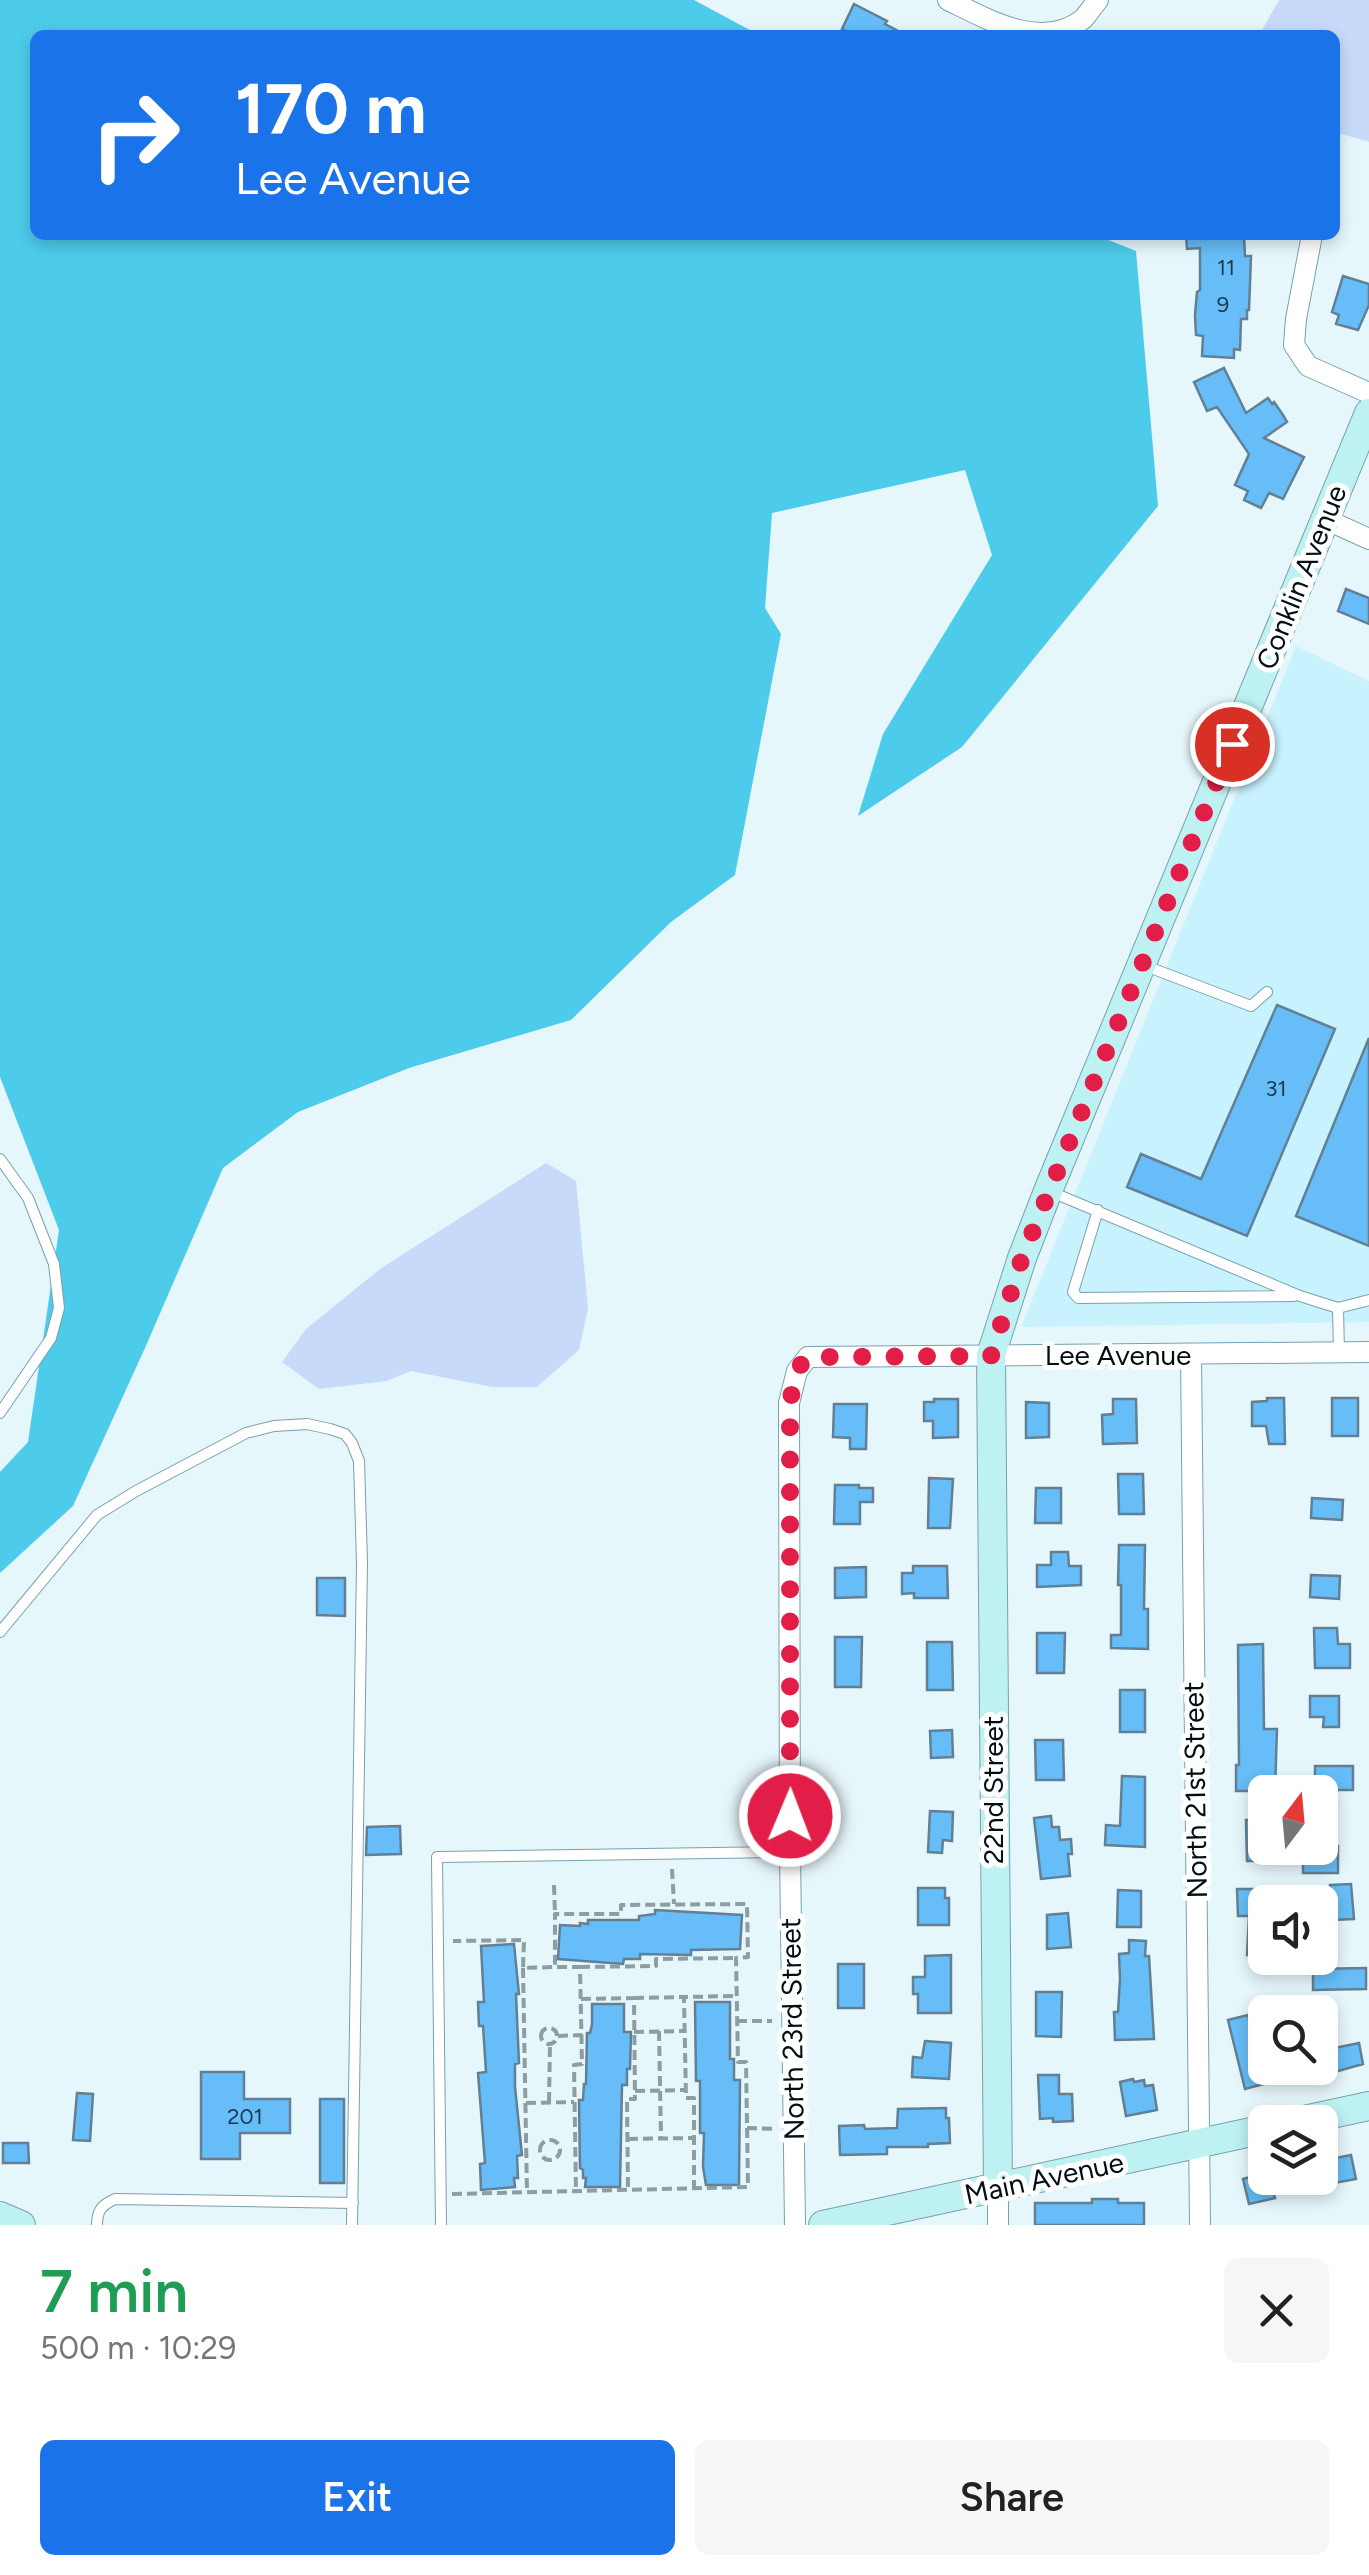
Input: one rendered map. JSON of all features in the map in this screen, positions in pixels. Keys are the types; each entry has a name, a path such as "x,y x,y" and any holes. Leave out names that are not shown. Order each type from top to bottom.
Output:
{"street":[{"path":"948,0 1017,30"},
{"path":"1058,30 1082,20 1098,0"},
{"path":"1311,240 1294,344 1308,366 1369,392"},
{"name":"Conklin Avenue","path":"991,1356 1048,1190 1369,413"},
{"path":"1325,519 1369,539"},
{"name":"Lee Avenue","path":"808,1357 1369,1352"},
{"name":"North 21st Street","path":"1191,1354 1200,2225"},
{"name":"22nd Street","path":"991,1356 998,2225"},
{"name":"North 23rd Street","path":"795,2225 790,1403 796,1370 808,1357"},
{"path":"1338,2113 1369,2106"},
{"name":"Main Avenue","path":"823,2225 1248,2133"},
{"path":"0,2216 21,2225"}],"lane":[{"path":"1142,965 1251,1006 1267,992"},
{"path":"0,1159 28,1198 54,1264 60,1308 51,1338 0,1413"},
{"path":"1048,1190 1300,1296 1338,1308 1369,1300"},
{"path":"1098,1210 1073,1292 1078,1298 1300,1296"},
{"path":"1338,1308 1339,1353"},
{"path":"0,1632 97,1515 136,1491 246,1434 274,1426 307,1424 330,1428 345,1434 352,1443 359,1461 362,1564 352,2225"},
{"path":"441,2225 437,1858 790,1852"},
{"path":"96,2225 103,2204 115,2198 353,2203"}],"path":[{"path":"671,1854 674,1905"},
{"path":"554,1885 556,1967"},
{"path":"524,1968 656,1966 656,1958 748,1957 747,1904 621,1905 621,1914 555,1914"},
{"path":"438,1942 524,1940 527,2192"},
{"path":"441,2194 748,2188 746,2062 738,2062 736,1958"},
{"path":"576,2192 574,2064 582,2064 580,1967"},
{"path":"581,1998 737,1996"},
{"path":"684,1997 686,2098 694,2098 694,2190"},
{"path":"628,2191 627,2099 635,2099 634,1998"},
{"path":"737,2021 779,2020"},
{"path":"550,2044 541,2038 543,2030 554,2028 558,2036"},
{"path":"634,2032 684,2031"},
{"path":"659,2032 660,2138"},
{"path":"558,2036 582,2036"},
{"path":"550,2044 558,2036"},
{"path":"550,2044 550,2102"},
{"path":"635,2091 686,2090"},
{"path":"526,2102 574,2102"},
{"path":"747,2128 778,2129"},
{"path":"628,2139 694,2138"},
{"path":"526,2150 540,2150"}],"shaded area":[{"path":"0,0 694,0 750,30 30,30 30,240 1108,240 1136,251 1158,506 962,747 858,816 883,734 992,555 965,470 772,513 765,608 781,634 735,875 671,922 571,1020 409,1068 298,1112 223,1168 73,1506 0,1573 0,1472 28,1442 59,1230 0,1077"},
{"path":"1279,0 1369,0 1369,142 1340,133 1340,30 1262,30"},
{"path":"1296,646 1369,681 1369,1322 1021,1327"},
{"path":"546,1163 576,1181 588,1309 579,1350 537,1387 492,1387 411,1371 387,1381 319,1389 282,1362 306,1329 380,1269"}],"building":[{"path":"854,4 896,30 844,30"},
{"path":"1186,240 1244,240 1245,256 1251,256 1249,310 1247,319 1241,319 1240,350 1234,349 1234,358 1202,356 1203,336 1196,335 1195,315 1200,290 1200,248 1187,249"},
{"path":"1343,276 1369,284 1369,305 1358,330 1336,324 1339,315 1332,312"},
{"path":"1224,368 1246,413 1268,398 1287,422 1264,438 1304,457 1283,499 1269,493 1261,508 1244,500 1248,491 1235,485 1249,454 1217,407 1207,411 1194,382"},
{"path":"1346,589 1369,598 1369,624 1338,611"},
{"path":"1277,1005 1335,1029 1247,1236 1127,1187 1141,1154 1201,1179"},
{"path":"1369,1038 1369,1246 1296,1216"},
{"path":"1284,1398 1285,1444 1269,1444 1266,1426 1252,1426 1252,1402"},
{"path":"1332,1398 1358,1398 1358,1436 1332,1436"},
{"path":"958,1399 958,1437 933,1438 933,1421 924,1421 924,1402"},
{"path":"1113,1399 1136,1399 1137,1443 1103,1444 1102,1415 1113,1414"},
{"path":"1026,1402 1049,1403 1049,1437 1026,1438"},
{"path":"834,1404 867,1404 866,1449 850,1449 850,1438 833,1437"},
{"path":"1118,1474 1143,1474 1144,1514 1119,1514"},
{"path":"929,1478 953,1479 950,1528 928,1528"},
{"path":"835,1485 873,1488 873,1502 860,1502 860,1524 834,1524"},
{"path":"1036,1488 1061,1488 1061,1523 1035,1523"},
{"path":"1312,1498 1343,1500 1342,1520 1311,1518"},
{"path":"1119,1545 1145,1545 1148,1649 1111,1648 1111,1635 1121,1635"},
{"path":"1051,1552 1068,1552 1069,1566 1081,1566 1081,1585 1037,1587 1037,1565 1051,1565"},
{"path":"913,1566 947,1566 948,1598 902,1594 902,1573 913,1573"},
{"path":"866,1567 866,1597 835,1598 835,1568"},
{"path":"1311,1575 1340,1576 1339,1599 1310,1597"},
{"path":"317,1578 345,1578 345,1616 317,1615"},
{"path":"1314,1628 1337,1628 1338,1644 1350,1644 1350,1668 1315,1668"},
{"path":"1037,1633 1065,1633 1064,1673 1037,1673"},
{"path":"835,1637 862,1637 861,1687 835,1687"},
{"path":"927,1642 952,1642 953,1690 927,1690"},
{"path":"1263,1644 1264,1729 1277,1729 1276,1775 1248,1775 1248,1791 1236,1791 1238,1645"},
{"path":"1120,1690 1145,1690 1145,1732 1120,1732"},
{"path":"1310,1696 1339,1696 1339,1727 1323,1727 1324,1717 1310,1717"},
{"path":"952,1730 953,1757 931,1758 930,1731"},
{"path":"1035,1740 1063,1740 1064,1780 1036,1780"},
{"path":"1315,1766 1353,1766 1353,1790 1338,1790 1338,1775 1315,1775"},
{"path":"1122,1776 1145,1777 1145,1847 1105,1845 1106,1825 1120,1826"},
{"path":"930,1811 953,1812 952,1841 943,1840 942,1853 928,1852"},
{"path":"1051,1816 1052,1827 1059,1827 1060,1840 1071,1839 1070,1876 1041,1879 1034,1818"},
{"path":"400,1826 401,1854 366,1855 367,1827"},
{"path":"1303,1865 1338,1865 1338,1873 1303,1873"},
{"path":"1351,1884 1354,1919 1338,1920 1338,1885 1330,1885"},
{"path":"918,1888 945,1888 949,1925 918,1925"},
{"path":"1237,1889 1248,1889 1248,1916 1238,1916"},
{"path":"1118,1890 1141,1891 1141,1927 1117,1927"},
{"path":"655,1910 742,1915 740,1949 691,1950 691,1955 640,1954 640,1959 624,1959 623,1964 558,1959 560,1925 580,1926 588,1924 588,1920 639,1920 639,1916 655,1914"},
{"path":"1068,1913 1071,1947 1047,1949 1047,1915"},
{"path":"1129,1940 1146,1941 1154,2039 1115,2040 1119,1954 1129,1953"},
{"path":"514,1944 519,1994 515,2087 522,2155 517,2156 515,2187 481,2190 480,2164 485,2163 478,2073 486,2072 478,2002 484,2002 481,1946"},
{"path":"951,1955 951,2013 918,2013 913,1977 925,1977 925,1956"},
{"path":"838,1964 864,1964 864,2008 838,2008"},
{"path":"1366,1968 1366,1989 1313,1990 1313,1975 1338,1975 1338,1969"},
{"path":"1036,1992 1062,1992 1061,2037 1036,2036"},
{"path":"695,2002 730,2002 730,2059 734,2059 734,2080 740,2080 739,2185 706,2185 700,2081 696,2081"},
{"path":"592,2004 624,2004 624,2032 631,2032 630,2069 627,2085 622,2085 620,2187 585,2187 586,2178 580,2168 579,2100 583,2100 586,2084"},
{"path":"1248,2015 1248,2085 1260,2085 1245,2089 1228,2020"},
{"path":"925,2041 951,2043 949,2079 912,2077 913,2057 922,2058"},
{"path":"1359,2043 1363,2064 1338,2071 1338,2047"},
{"path":"201,2072 244,2072 244,2099 290,2099 290,2133 240,2133 240,2159 201,2159"},
{"path":"1038,2075 1059,2075 1059,2094 1072,2094 1073,2121 1040,2119"},
{"path":"1144,2080 1145,2086 1153,2085 1157,2110 1126,2116 1120,2082"},
{"path":"77,2093 93,2094 90,2141 73,2140"},
{"path":"320,2099 344,2099 344,2183 320,2183"},
{"path":"946,2108 950,2143 887,2147 887,2154 840,2155 839,2126 897,2128 898,2109"},
{"path":"3,2143 28,2143 29,2163 3,2163"},
{"path":"1351,2155 1356,2179 1338,2182 1338,2158"},
{"path":"1248,2178 1248,2195 1275,2198 1249,2204 1243,2179"},
{"path":"1092,2199 1144,2203 1144,2225 1035,2225 1035,2203 1092,2203"}],"route":[{"path":"790,1816 790,1403 796,1370 808,1357 991,1356 1048,1190 1232,744"}]}
